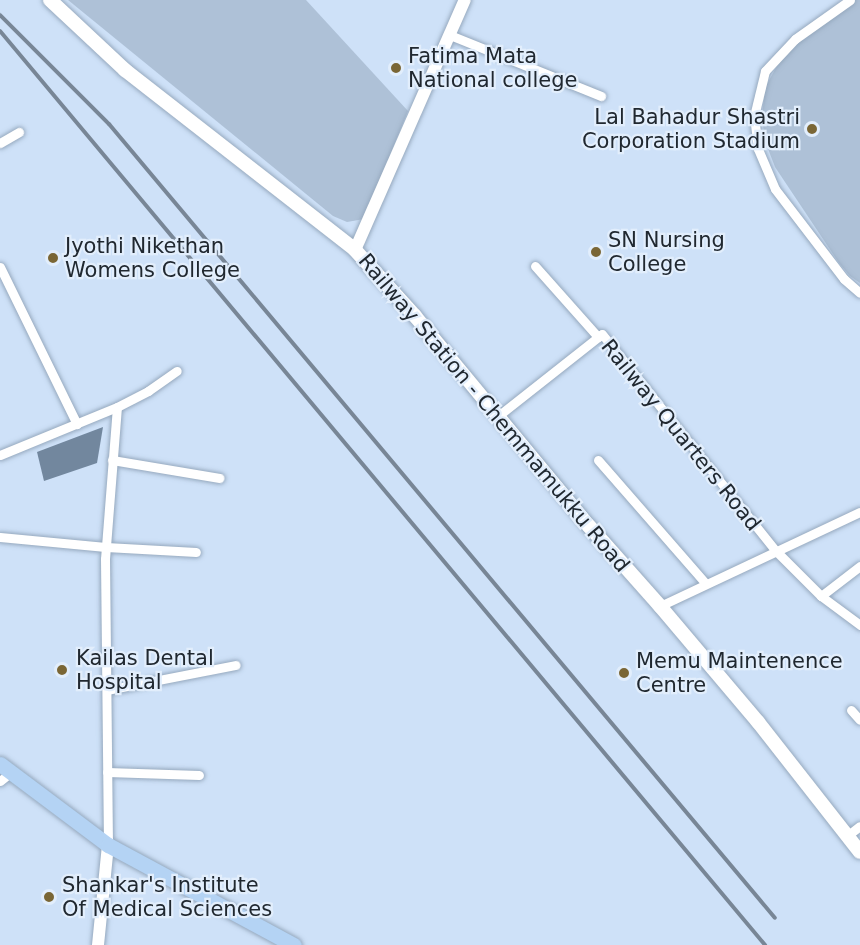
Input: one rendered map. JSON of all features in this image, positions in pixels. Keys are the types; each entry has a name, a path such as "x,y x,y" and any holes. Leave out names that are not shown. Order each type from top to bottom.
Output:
{"main road":[{"name":"Railway Station - Chemmamukku Road","path":"50,0 126,70 355,250 400,299 589,526 660,606 764,730 860,852"},
{"path":"3,773 108,845 294,945"}],"street":[{"path":"355,250 465,0"},
{"path":"850,0 795,39 765,71 754,116 758,149 775,189 843,279 860,293"},
{"path":"450,35 601,96"},
{"path":"0,144 19,132"},
{"path":"535,266 598,337"},
{"path":"0,267 77,424"},
{"name":"Railway Quarters Road","path":"498,416 602,334 776,551"},
{"path":"0,455 117,407 148,391 177,371"},
{"path":"98,945 108,845 106,548 117,407"},
{"path":"112,460 219,478"},
{"path":"598,460 706,584"},
{"path":"660,606 860,512"},
{"path":"0,537 106,548 196,552"},
{"path":"776,551 821,596 860,625"},
{"path":"821,596 860,566"},
{"path":"107,690 236,665"},
{"path":"851,710 860,720"},
{"path":"107,772 199,775"},
{"path":"847,836 860,826"}],"shaded area":[{"path":"68,0 306,0 408,111 364,219 347,222 333,216"},
{"name":"Lal Bahadur Shastri Corporation Stadium","path":"855,0 860,0 860,283 850,276 839,263 775,167 765,141 762,117 765,88 795,39"},
{"path":"103,427 97,463 44,481 37,452"}],"railway":[{"path":"0,15 109,124 775,918"},
{"path":"0,31 765,945"}],"place":[{"name":"Fatima Mata National college","path":"396,68"},
{"name":"Lal Bahadur Shastri Corporation Stadium","path":"812,129"},
{"name":"SN Nursing College","path":"596,252"},
{"name":"Jyothi Nikethan Womens College","path":"53,258"},
{"name":"Kailas Dental Hospital","path":"62,670"},
{"name":"Memu Maintenence Centre","path":"624,673"},
{"name":"Shankar's Institute Of Medical Sciences","path":"49,897"}]}
